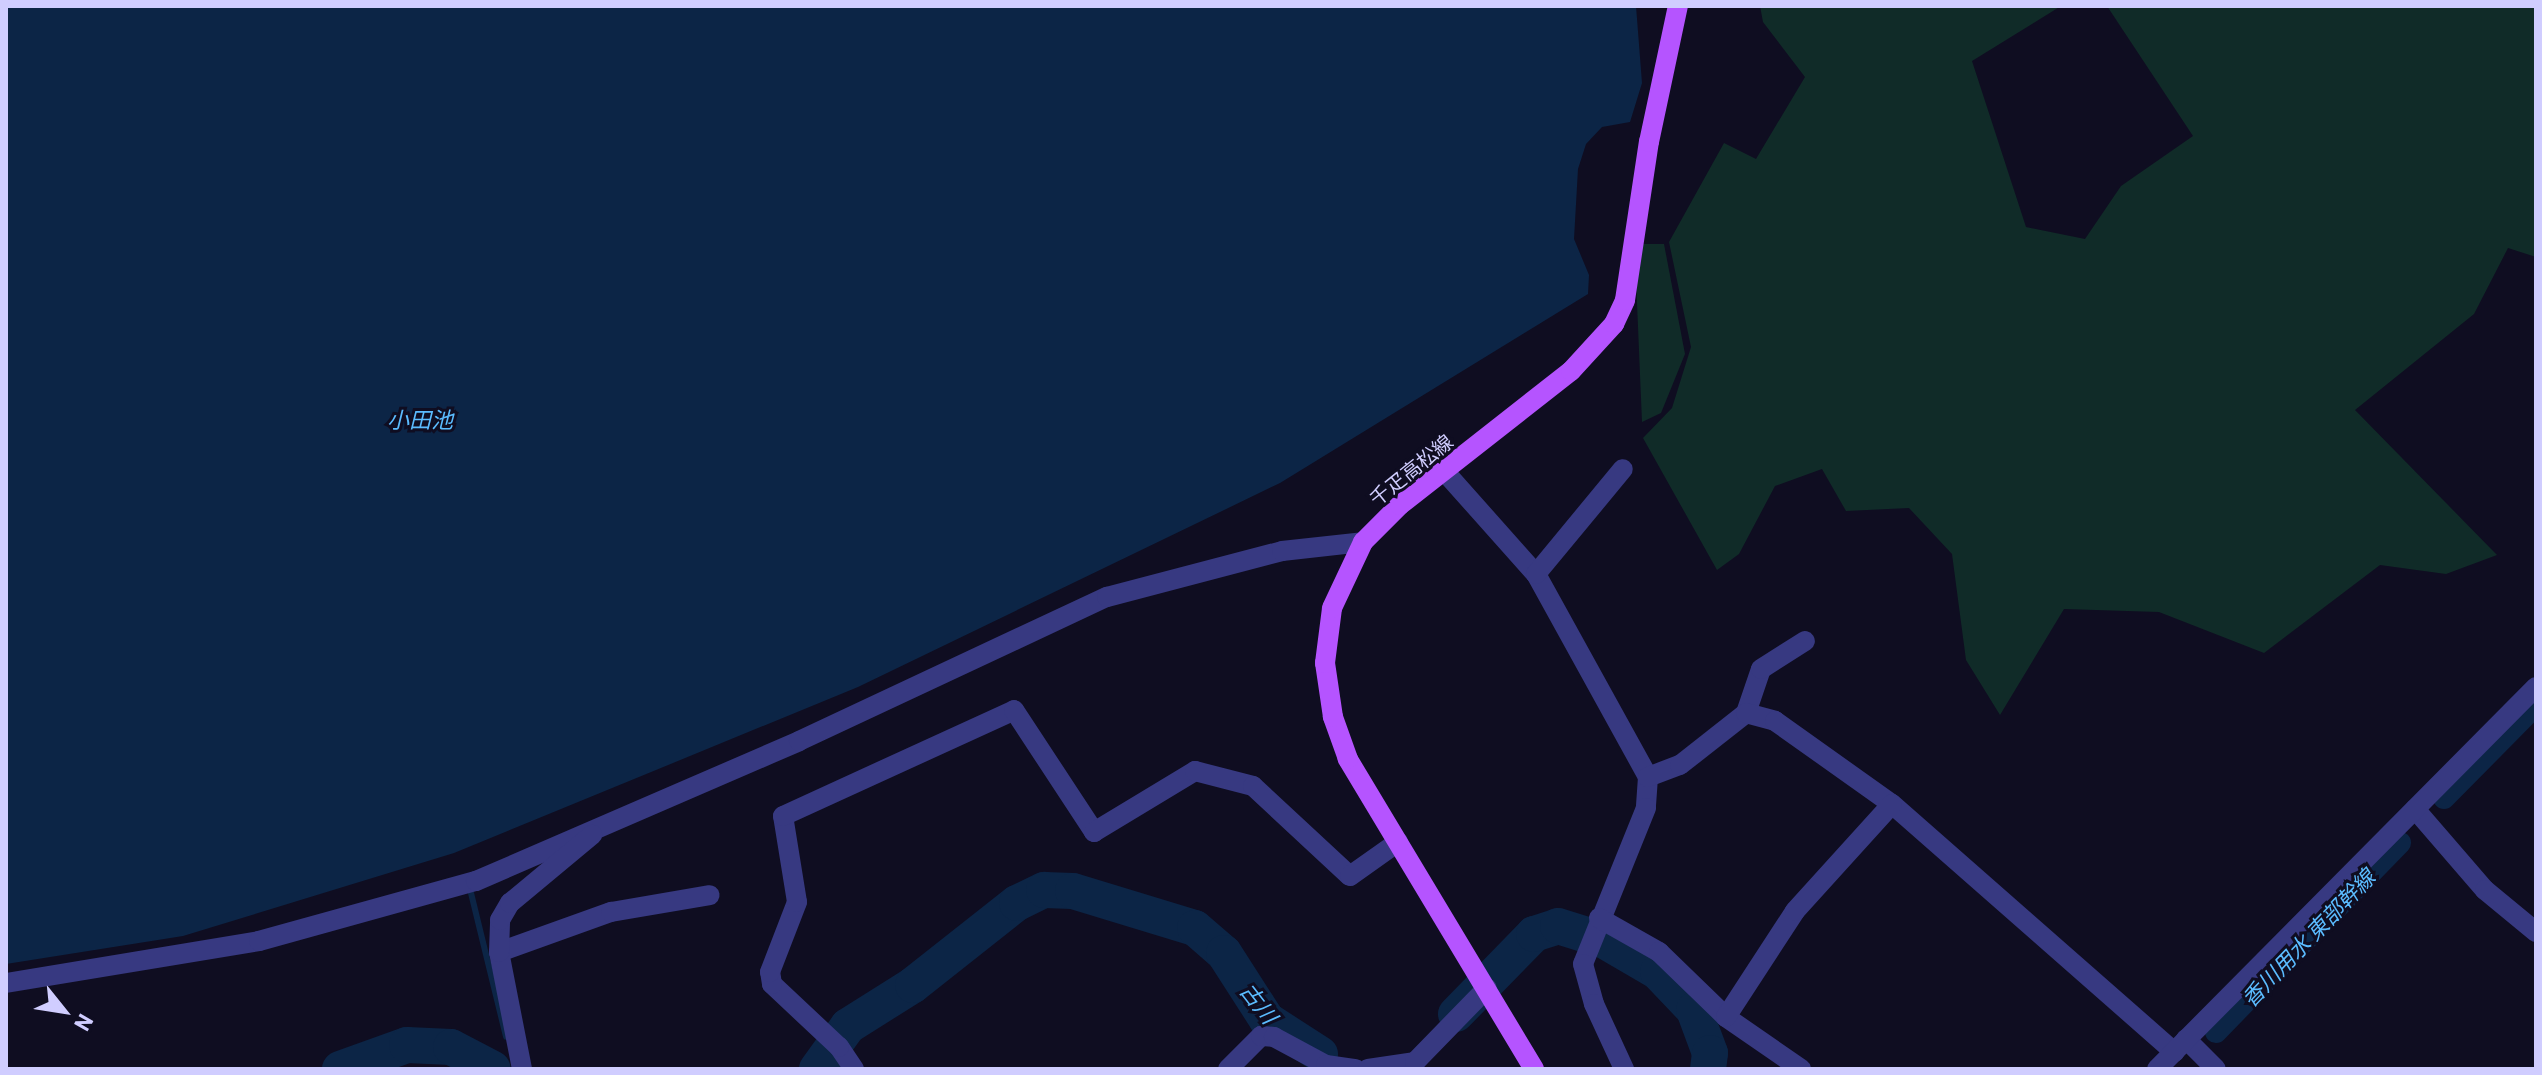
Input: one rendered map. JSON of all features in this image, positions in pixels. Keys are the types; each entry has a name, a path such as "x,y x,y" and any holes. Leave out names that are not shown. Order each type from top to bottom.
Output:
{"main road":[{"name":"千疋高松線","path":"1534,1069 1348,759 1333,717 1325,663 1332,608 1363,542 1400,505 1571,371 1614,324 1625,300 1649,142 1678,6"}],"street":[{"path":"1536,574 1623,469"},
{"path":"1445,472 1536,574 1648,777 1646,808 1587,947 1583,964 1594,1004 1624,1069"},
{"path":"6,983 259,941 360,916 476,881 606,821 799,741 1107,597 1282,551 1363,542"},
{"path":"1648,777 1680,765 1746,713 1761,669 1805,641"},
{"path":"2157,1069 2536,687"},
{"path":"854,1069 839,1047 772,984 770,972 797,902 783,816 1014,710 1094,832 1195,771 1253,786 1350,876 1398,842"},
{"path":"1746,713 1804,737 1892,804 2180,1046 2216,1069"},
{"path":"1726,1017 1795,911 1892,804"},
{"path":"2415,809 2485,890 2536,932"},
{"path":"522,1069 499,952 500,920 510,903 606,821"},
{"path":"499,952 611,912 710,895"},
{"path":"1597,923 1659,952 1726,1017 1801,1069"},
{"path":"1368,1069 1415,1062 1482,980"},
{"path":"1228,1069 1261,1036 1274,1037 1326,1065 1356,1069"}],"green space":[{"path":"1760,6 2061,6 1972,61 2026,227 2085,239 2121,186 2193,136 2107,6 2536,6 2536,257 2508,248 2474,314 2355,410 2497,555 2446,574 2380,565 2264,653 2159,612 2064,609 2000,715 1966,660 1952,554 1909,508 1846,511 1822,469 1775,486 1739,554 1717,570 1643,438 1672,408 1691,347 1669,242 1724,143 1756,159 1805,77 1763,22"},
{"path":"1641,244 1664,244 1685,354 1661,413 1642,422 1636,279"}],"water":[{"name":"小田池","path":"6,6 1636,6 1642,83 1630,122 1602,127 1586,144 1578,169 1574,239 1589,275 1588,294 1280,483 858,687 454,853 183,936 6,964"}],"waterway":[{"name":"香川用水 東部幹線","path":"2444,798 2536,705"},
{"name":"香川用水 東部幹線","path":"2216,1032 2400,843"},
{"name":"古川","path":"817,1069 848,1026 913,985 1017,903 1044,890 1073,891 1195,928 1224,953 1267,1020 1320,1054"},
{"path":"471,893 506,1037"},
{"name":"古川","path":"1456,1014 1534,934 1558,926 1603,940 1658,972 1694,1010 1710,1053 1708,1069"},
{"name":"古川","path":"340,1069 407,1045 451,1047 493,1069"}]}
